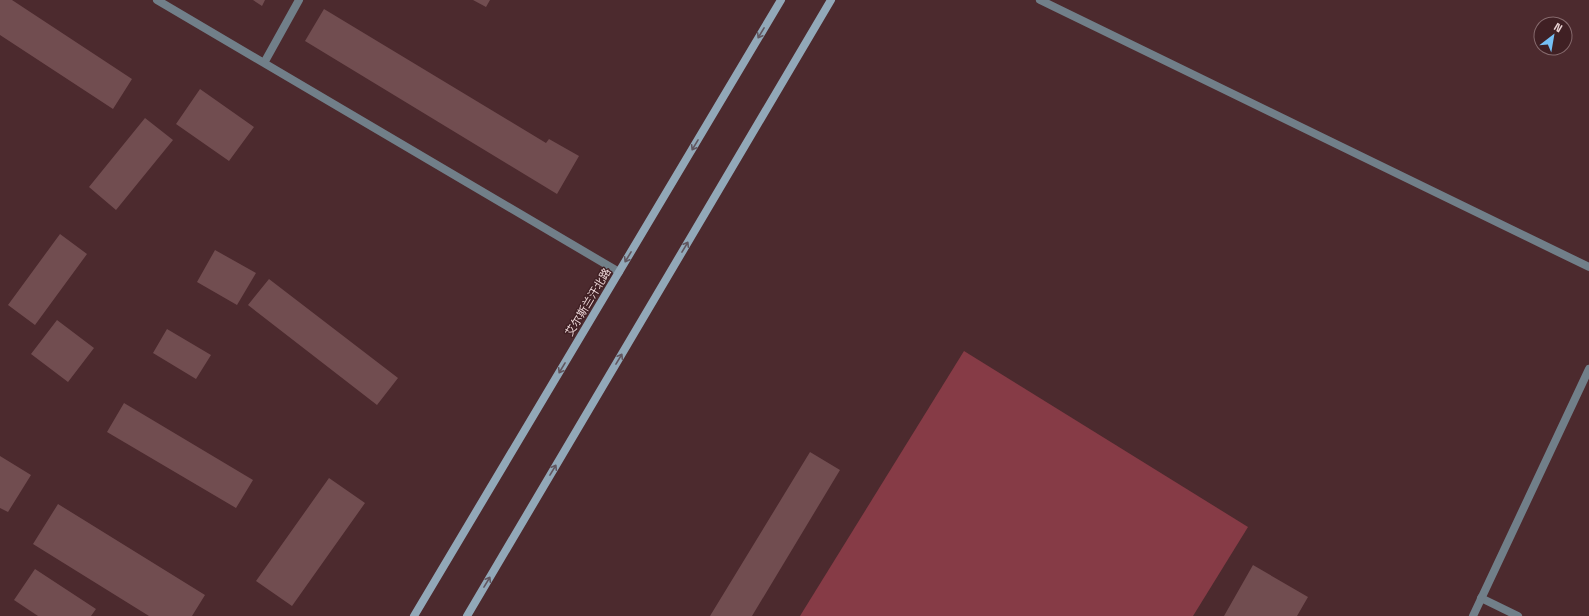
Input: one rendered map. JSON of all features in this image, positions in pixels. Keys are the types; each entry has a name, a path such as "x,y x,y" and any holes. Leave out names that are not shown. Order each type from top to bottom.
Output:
{"main road":[{"name":"艾尔斯兰汗北路","path":"414,616 781,0"},
{"path":"467,616 831,0"}],"street":[{"path":"157,0 619,272"},
{"path":"264,63 299,0"},
{"path":"1040,0 1589,267"},
{"path":"1473,616 1589,369"},
{"path":"1481,598 1518,616"}],"shaded area":[{"path":"964,351 1248,527 1193,616 800,616"}],"building":[{"path":"0,0 12,0 132,79 113,109 0,35"},
{"path":"253,0 265,0 262,6"},
{"path":"473,0 490,0 486,7"},
{"path":"324,9 546,143 549,139 579,156 557,194 305,41"},
{"path":"200,89 254,127 229,161 176,124"},
{"path":"145,118 173,140 116,210 89,187"},
{"path":"60,234 87,254 35,325 8,305"},
{"path":"215,250 256,273 237,305 197,282"},
{"path":"269,279 398,378 377,405 248,305"},
{"path":"57,320 94,348 68,382 31,354"},
{"path":"167,329 211,355 196,379 153,353"},
{"path":"124,403 253,480 236,508 107,432"},
{"path":"810,452 840,470 752,616 710,616"},
{"path":"0,456 31,475 8,512 0,508"},
{"path":"329,478 365,503 292,606 256,581"},
{"path":"58,504 205,595 192,616 149,616 33,544"},
{"path":"1253,565 1308,597 1297,616 1224,616"},
{"path":"35,569 96,609 91,616 38,616 14,600"}]}
